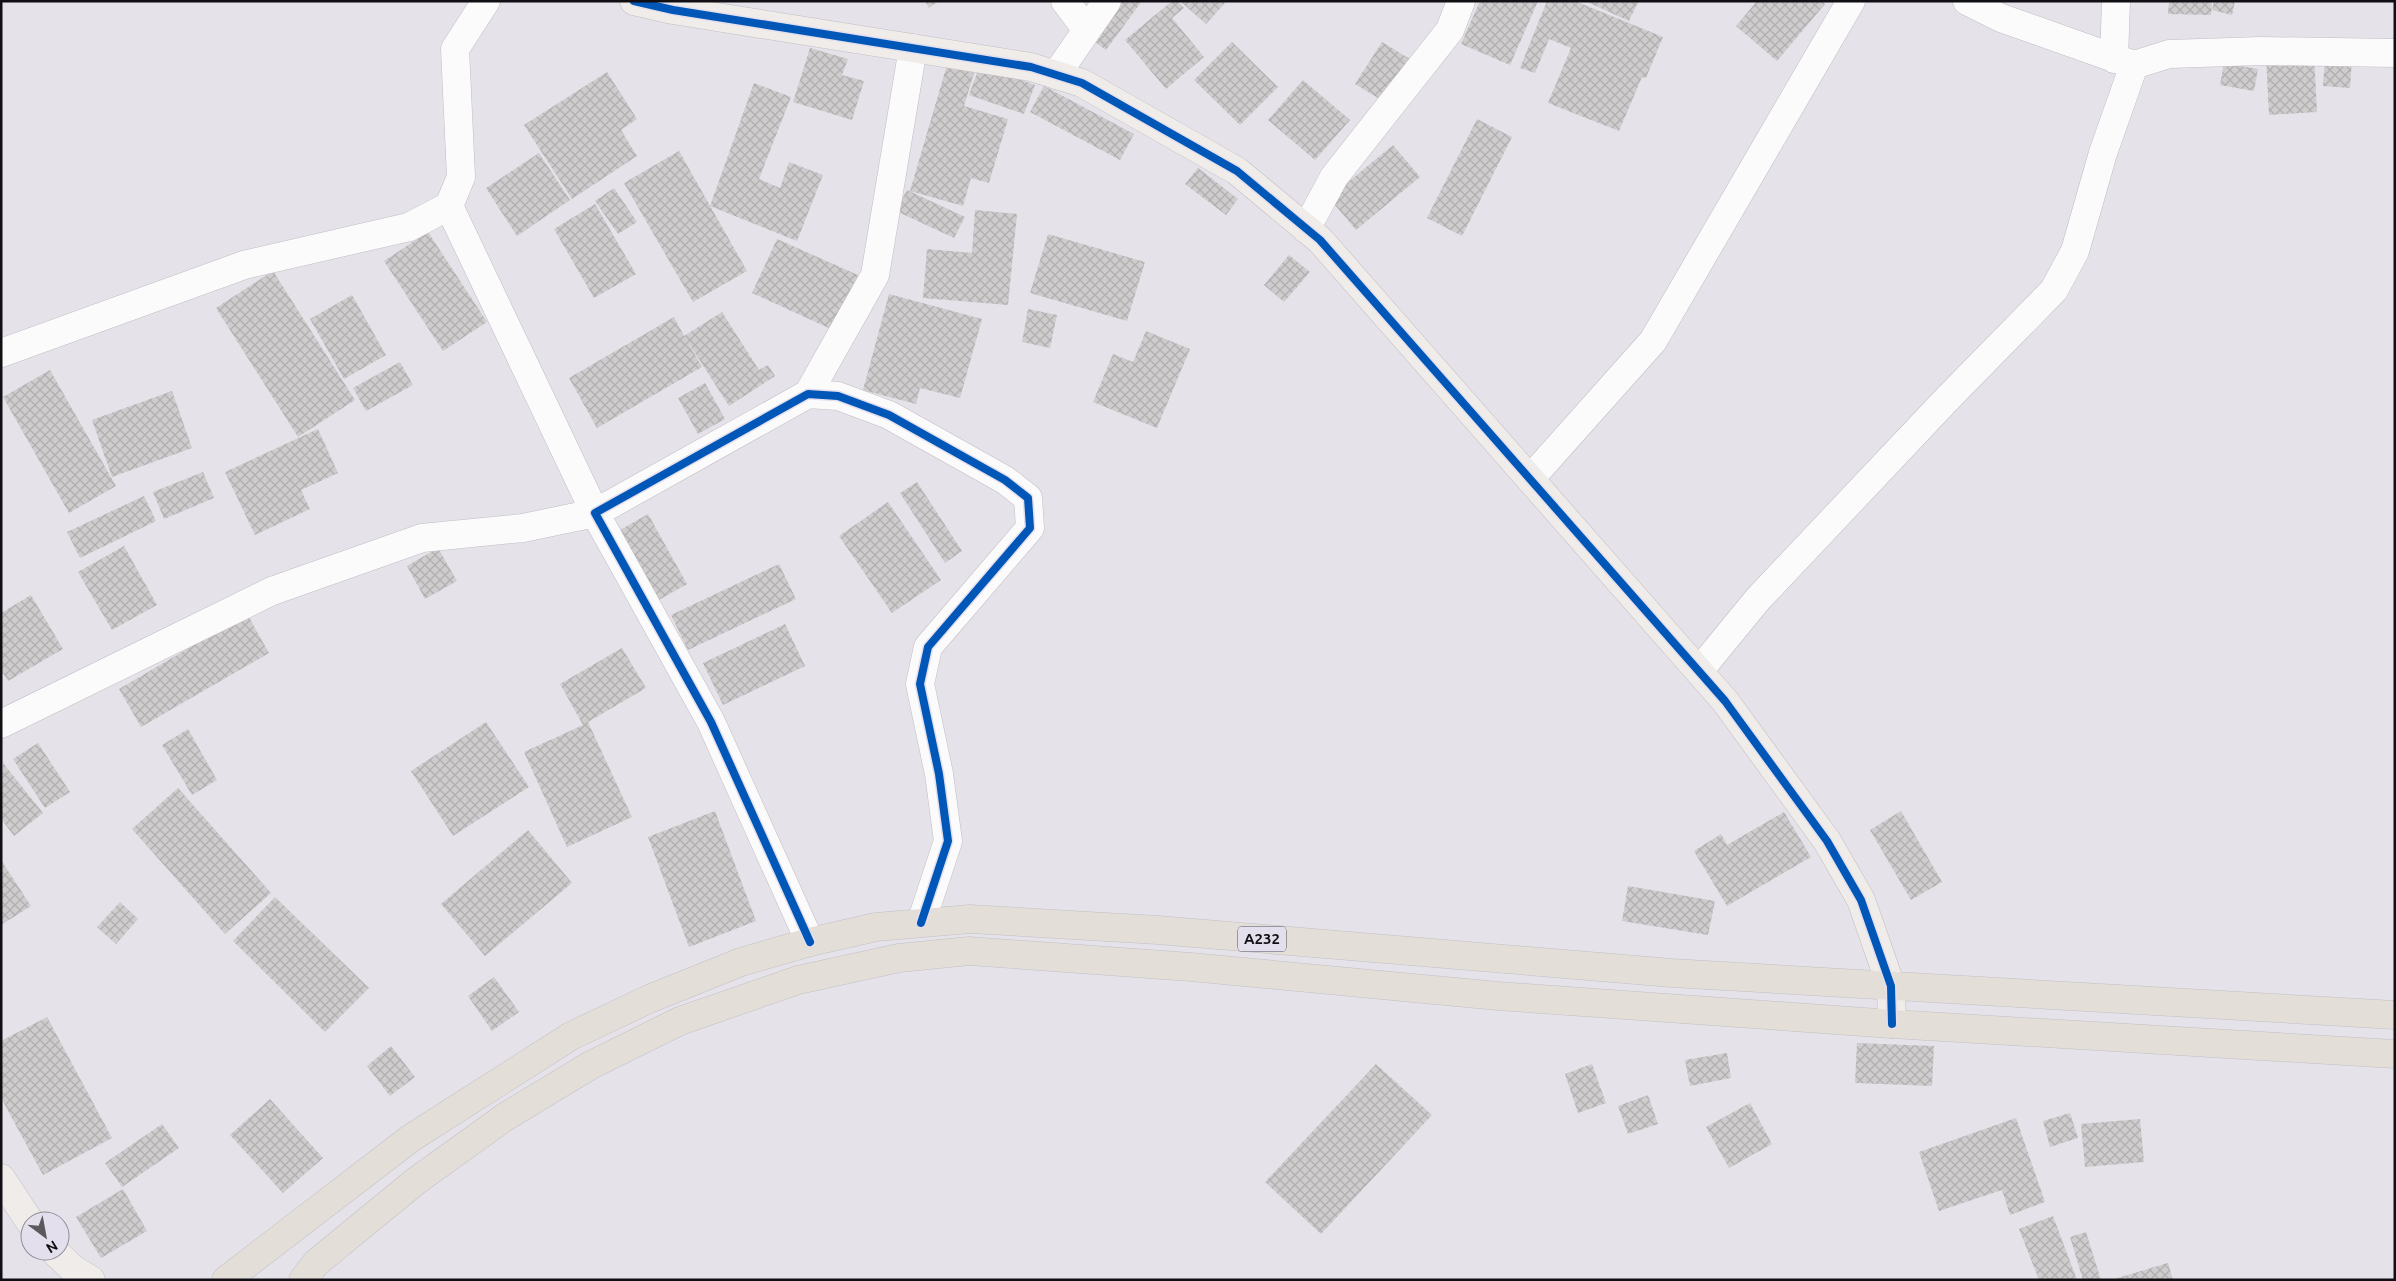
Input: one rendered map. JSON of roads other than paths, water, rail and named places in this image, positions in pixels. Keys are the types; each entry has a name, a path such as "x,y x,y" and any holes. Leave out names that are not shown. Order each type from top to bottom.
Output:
{"main road":[{"name":"A232","path":"226,1280 410,1138 571,1036 649,999 732,966 810,942 876,927 970,919 1158,930 1672,973 2395,1015"},
{"name":"A232","path":"303,1280 316,1263 416,1181 505,1117 591,1065 689,1018 798,980 899,958 969,951 1191,967 1498,996 1892,1024 2395,1054"}],"street":[{"path":"1,353 244,265 409,227 448,206 461,177 455,49 486,1"},
{"path":"634,1 673,10 1031,67 1082,83 1236,171 1320,240 1725,702 1827,841 1861,900 1891,986 1892,1024"},
{"path":"1065,1 1087,30"},
{"path":"1056,76 1107,1"},
{"path":"1306,229 1334,177 1450,30 1461,1"},
{"path":"1530,479 1653,341 1851,1"},
{"path":"1967,1 2001,18 2124,62 2170,54 2261,51 2395,53"},
{"path":"1699,671 1758,599 1948,398 2054,290 2075,251 2103,154 2124,62 2116,1"},
{"path":"1,724 272,590 422,538 523,528 595,514 808,394 875,275 913,48"},
{"path":"448,206 595,514 711,722 810,942"},
{"path":"808,394 838,396 889,415 1005,480 1028,498 1030,528 928,647 920,684 939,774 948,841 921,923"},
{"path":"1,1178 23,1211"},
{"path":"51,1261 60,1280"},
{"path":"65,1261 73,1269 92,1280"}]}
